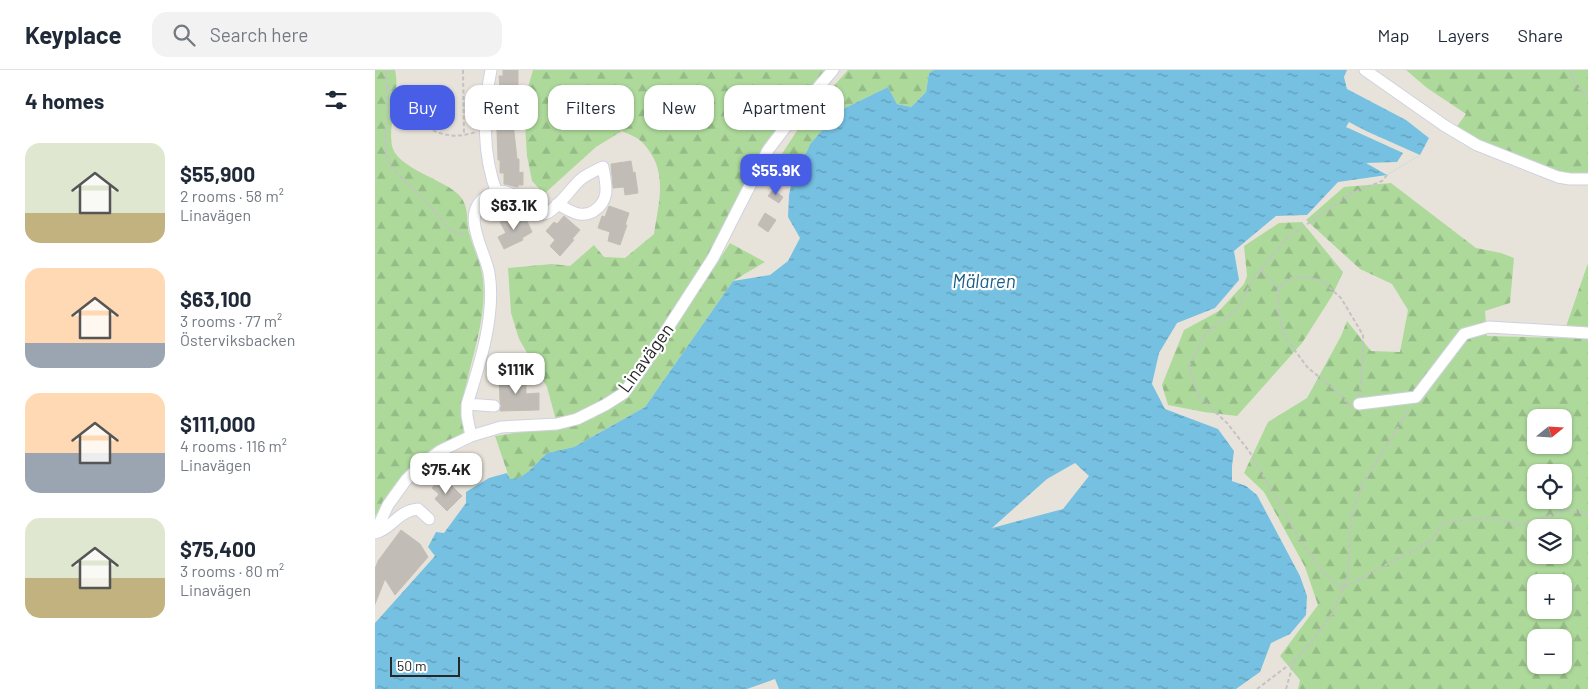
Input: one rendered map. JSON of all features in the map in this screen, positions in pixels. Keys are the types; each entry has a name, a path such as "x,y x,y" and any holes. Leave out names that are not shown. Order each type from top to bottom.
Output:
{"street":[{"path":"489,85 491,70"},
{"name":"Linavägen","path":"375,533 388,504 406,480 420,466 440,451 471,436 501,427 557,424 577,419 624,393 644,366 713,258 768,150 833,70"},
{"path":"1365,70 1445,126 1477,145 1559,177 1569,180 1588,179"},
{"path":"486,130 490,165 497,193"},
{"path":"471,436 467,404 487,333 491,310 489,271 475,231 475,216 481,202 487,196 497,193 512,194 536,212 543,214 551,212 557,204 579,181 603,167 607,189 605,199 600,206 585,215 577,214 557,204"},
{"path":"1359,404 1416,397 1464,334 1489,327 1588,333"},
{"path":"467,404 494,406"},
{"path":"375,533 386,529 396,518 411,510 418,509 429,520"}],"path":[{"path":"386,70 387,118 385,137 386,155 391,167 451,231 460,234 469,233 471,237"},
{"path":"463,70 464,135"},
{"path":"1571,70 1575,85 1588,97"},
{"path":"386,83 396,98 424,126 448,135 464,135 480,130"},
{"path":"1342,588 1325,575 1300,540 1249,451 1227,423 1199,397 1189,366 1206,333 1236,311 1252,281 1287,239 1350,194 1382,181 1387,175"},
{"path":"1261,270 1278,288 1278,306 1284,336 1308,368 1338,392 1351,408 1359,404 1363,334 1341,298 1322,281 1306,277 1291,278 1278,288"},
{"path":"1257,689 1295,661 1332,614 1348,574 1351,518 1363,483 1416,397"},
{"path":"1342,588 1431,541 1443,522 1491,518 1520,525 1564,511 1588,513"},
{"path":"1286,689 1295,661"}],"green space":[{"path":"375,70 395,70 396,85 390,85 390,130 393,149 404,162 451,189 462,199 467,213 469,233 482,273 483,299 480,325 462,407 464,433 443,442 414,463 392,488 375,517"},
{"path":"533,70 833,70 820,85 724,85 724,130 786,130 624,393 557,424 547,387 519,339 511,313 508,268 552,264 570,266 594,245 604,257 625,258 654,234 660,197 659,174 656,163 642,142 622,131 596,147 544,194 532,181 527,156 525,130 538,130 538,85 529,85"},
{"path":"848,70 934,70 929,73 926,92 911,107 897,104 888,87 844,109 844,85 835,85"},
{"path":"1406,70 1588,70 1588,179 1570,179 1477,142 1455,129 1466,114 1427,88"},
{"path":"797,130 822,130 811,143 792,180 770,172"},
{"path":"1391,183 1476,248 1501,253 1514,258 1510,303 1485,311 1487,336 1562,338 1588,263 1588,689 1298,689 1300,680 1280,656 1318,605 1305,567 1264,492 1244,473 1268,422 1307,398 1341,336 1347,321 1371,351 1400,352 1408,310 1392,284 1360,269 1306,220 1344,187"},
{"path":"1302,222 1343,272 1332,296 1302,343 1237,416 1168,405 1162,385 1184,330 1219,311 1244,284 1247,276 1244,246 1279,223"},
{"path":"730,243 765,262 733,281 645,407 574,447 547,453 529,471 519,478 510,480 495,436 557,429 594,418 635,388"}],"water":[{"name":"Mälaren","path":"934,70 1347,70 1344,77 1347,89 1406,120 1429,138 1420,155 1387,175 1338,182 1307,215 1276,216 1234,251 1239,280 1215,308 1177,323 1159,353 1152,384 1165,409 1218,429 1234,451 1232,481 1246,486 1257,495 1300,576 1307,596 1306,615 1290,634 1271,643 1260,672 1236,689 779,689 775,679 747,689 375,689 375,623 435,556 428,547 436,532 444,533 466,503 466,492 489,478 507,473 510,479 519,478 547,453 574,447 645,407 733,281 770,275 788,261 800,238 788,217 792,180 811,143 822,130 844,130 844,109 888,87 897,104 911,107 926,92 929,73","holes":["1075,463 1089,476 1063,509 992,528 1047,479"]}],"pier":[{"path":"1349,122 1420,155 1387,175 1366,163 1397,162 1403,153 1346,127"}],"building":[{"path":"503,70 518,70 518,85 500,85 499,76 503,76"},
{"path":"497,130 514,130 517,159 519,159 519,173 523,172 523,185 518,185 518,187 504,184 504,173 500,173 500,160 498,160"},
{"path":"631,161 633,173 635,172 638,193 625,195 624,187 613,188 611,164"},
{"path":"773,190 783,197 779,203 768,196"},
{"path":"609,206 629,213 620,245 608,241 610,232 598,228 602,216 605,217"},
{"path":"523,213 532,232 522,238 523,240 504,249 498,237 506,233 500,222 511,216 512,219"},
{"path":"765,213 776,220 768,232 758,225"},
{"path":"564,216 580,230 560,256 550,246 555,240 546,231 554,222 557,224"},
{"path":"517,373 517,384 526,383 526,394 539,393 539,410 500,411 499,374"},
{"path":"440,479 448,485 449,483 462,496 447,511 435,499 439,494 432,488"},
{"path":"401,530 420,544 428,557 395,595 385,579 375,604 375,569 378,561"}]}
